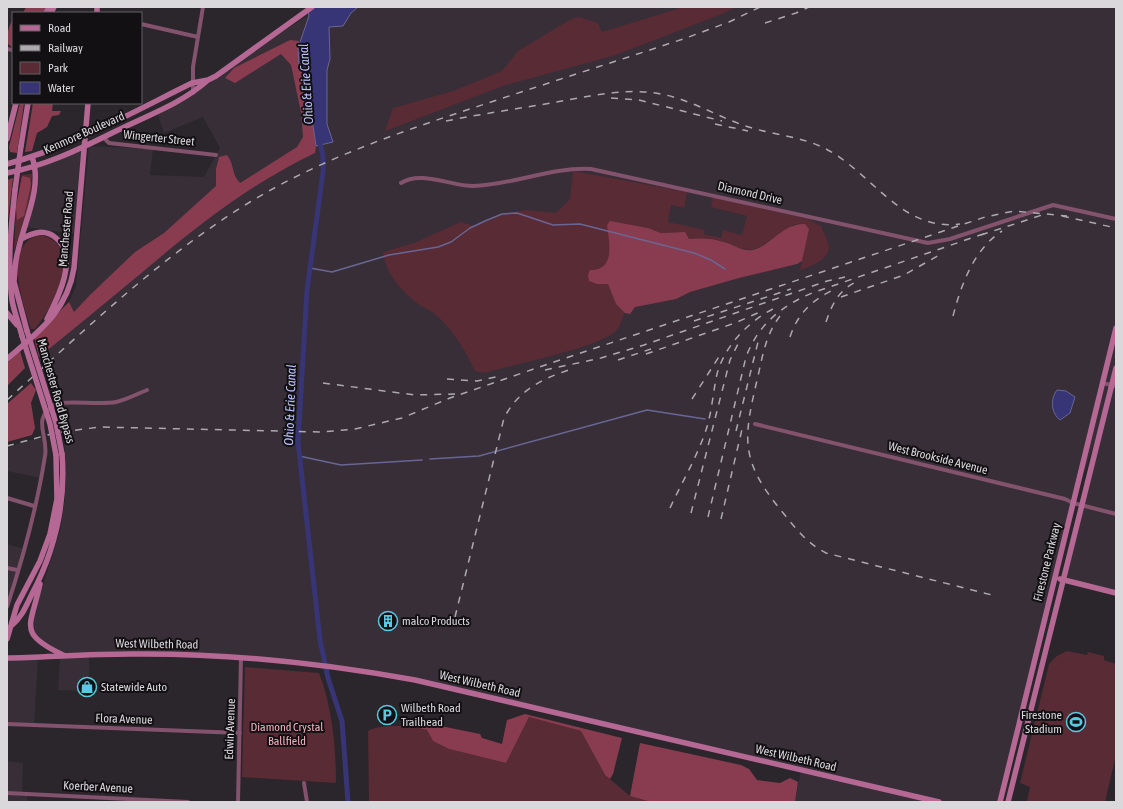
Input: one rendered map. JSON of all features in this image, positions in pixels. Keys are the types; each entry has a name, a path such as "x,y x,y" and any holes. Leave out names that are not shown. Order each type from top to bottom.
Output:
{"main road":[{"name":"Kenmore Boulevard","path":"7,173 36,167 103,138 193,94 208,80 225,70 312,7"},
{"name":"Kenmore Boulevard","path":"7,164 64,146 85,134 192,83 208,80"},
{"path":"7,139 16,104"},
{"name":"Manchester Road Bypass","path":"7,639 17,605 40,561 51,530 57,492 59,455 12,302 9,271 16,190 28,104"},
{"name":"Manchester Road","path":"7,359 61,307 73,275 88,104"},
{"path":"14,281 18,251 31,203 36,167 32,157"},
{"path":"21,239 35,232 49,233 61,242 65,253 63,284 44,325"},
{"name":"Manchester Road Bypass","path":"10,250 14,281 27,332 56,423 64,488 60,518 41,577 19,619 12,625"},
{"path":"7,286 12,302"},
{"path":"7,313 20,328"},
{"name":"Firestone Parkway","path":"1000,802 1116,328"},
{"name":"Firestone Parkway","path":"1008,802 1063,580 1114,385 1116,368"},
{"path":"41,577 31,614 31,629 36,640 41,644 67,657"},
{"path":"1054,577 1116,593"},
{"name":"West Wilbeth Road","path":"7,658 131,654 241,657 340,668 415,680 935,802"}],"street":[{"path":"193,94 192,67 203,7"},
{"path":"142,24 198,37"},
{"name":"Wingerter Street","path":"103,138 109,143 216,154"},
{"name":"Diamond Drive","path":"401,183 409,179 416,178 458,185 482,185 556,170 591,168 928,242 950,239 1048,206 1061,206 1116,219"},
{"path":"1102,383 1114,385"},
{"path":"7,607 46,455 42,425 46,412 61,402 72,404 116,402 147,390"},
{"name":"West Brookside Avenue","path":"755,424 1066,499 1073,504 1116,514"},
{"path":"7,498 34,506"},
{"path":"7,568 17,570"},
{"name":"Edwin Avenue","path":"238,802 241,657"},
{"name":"Flora Avenue","path":"7,724 240,733"},
{"path":"304,783 307,802"},
{"name":"Koerber Avenue","path":"7,793 188,802"}],"shaded area":[{"path":"26,7 46,7 44,12 24,12"},
{"path":"320,7 1116,7 1116,368 1112,385 1116,386 1116,593 1063,580 1103,419 1073,503 1000,802 944,802 802,770 939,802 795,802 801,770 420,681 241,657 89,656 90,691 58,690 60,657 40,639 35,632 33,617 60,531 65,499 64,435 34,337 69,302 76,286 89,146 153,149 150,175 204,177 220,148 203,117 164,133 158,115"},
{"path":"12,21 12,47 7,43"},
{"path":"290,40 299,41 299,65 307,84 316,146 315,153 269,178 205,221 39,357 34,337 69,302 74,312 135,252 164,233 216,186 216,169 219,157 227,155 231,162 235,176 240,183 297,147 303,137 301,112 291,65 281,54 235,83 225,78 234,68"},
{"path":"20,104 24,104 17,153 10,152 9,147"},
{"path":"33,104 53,104 52,111 61,111 59,115 52,116 47,127 37,133 32,151 25,152"},
{"path":"84,146 77,234 25,227 36,167"},
{"path":"22,176 30,178 31,185 24,216 17,220 16,207"},
{"path":"13,178 7,228 7,180"},
{"path":"610,221 648,228 661,233 685,232 689,239 702,238 715,240 749,250 753,250 766,244 790,227 805,224 809,229 802,261 797,264 690,292 676,299 635,307 630,314 625,313 616,304 608,284 597,284 589,281 588,275 590,270 598,269 604,266 607,260 609,254 609,239 607,225"},
{"path":"20,351 25,368 7,386 7,363"},
{"path":"31,383 36,390 31,403 35,428 32,435 7,442 7,404"},
{"path":"44,438 45,444 41,478 7,471 7,448 25,441"},
{"path":"7,544 24,549 7,607"},
{"path":"38,657 34,726 7,724 7,658"},
{"path":"525,714 622,738 613,774 610,779 605,775 581,731 529,717 506,763 449,749 433,741 427,730 414,727 416,721 480,734 482,738 502,744 507,720"},
{"path":"640,743 741,765 749,769 757,780 780,783 790,778 798,782 795,802 651,802 630,796"},
{"path":"7,761 23,763 22,793 27,794 27,802 7,802"}],"green space":[{"path":"683,7 736,7 722,14 616,55 506,85 385,131 393,108 453,91 502,71 518,51 571,19 579,17 598,23 602,32"},
{"path":"573,171 687,192 684,208 671,205 668,222 705,230 704,234 721,238 723,230 742,235 747,216 711,207 713,197 808,219 821,226 829,247 828,252 826,256 818,262 800,270 809,229 795,224 762,246 752,250 732,247 725,242 707,239 689,239 677,232 661,233 648,228 630,225 607,225 611,238 608,259 604,267 598,270 589,281 597,284 608,284 616,304 625,313 617,330 594,343 575,349 483,373 475,371 462,347 439,317 414,301 401,289 391,276 383,252 414,243 461,222 474,226 502,214 525,210 556,213 570,199"},
{"path":"32,174 31,192 26,215 14,251 16,207 22,175"},
{"path":"39,235 54,241 58,246 62,252 64,267 61,283 53,301 35,329 31,329 20,291 18,263 21,250 28,241"},
{"name":"Firestone Stadium","path":"1067,651 1087,655 1088,652 1104,656 1104,660 1116,664 1116,755 1105,802 1027,801 1030,787 1020,783 1049,664 1057,656"},
{"name":"Diamond Crystal Ballfield","path":"245,667 319,673 330,713 335,756 336,783 242,777"},
{"path":"529,717 581,731 605,775 630,796 651,802 369,802 368,731 374,728 389,726 406,726 427,730 433,741 449,749 506,763"}],"water":[{"path":"307,7 358,7 351,13 343,26 329,27 330,59 327,70 327,124 333,142 316,146 307,84 299,65 298,48 309,16"},
{"path":"1057,390 1066,391 1075,397 1070,413 1060,420 1055,414 1052,406 1053,398"}],"waterway":[{"name":"Ohio & Erie Canal","path":"319,139 323,156 323,172 307,290 298,442 320,640 328,678 342,721 348,802"},
{"path":"310,268 332,272 389,255 438,247 451,242 470,228 485,221 502,214 517,213 553,225 580,224 694,253 711,260 725,269"},
{"path":"430,459 479,456 647,410 705,419"},
{"path":"299,456 341,465 422,460"}],"railway":[{"path":"7,400 94,321 154,270 217,223 278,186 336,158 396,134 686,38 729,22 760,7"},
{"path":"765,23 809,7"},
{"path":"446,121 620,92 647,92 661,94 696,105 729,120 752,128 816,144 841,158 903,210 920,219 939,224 960,224"},
{"path":"611,98 639,100 722,121"},
{"path":"715,124 748,131"},
{"path":"7,446 55,433 99,427 322,432 355,429 402,418 450,398 554,362 985,217 1014,211 1067,216"},
{"path":"981,235 1042,215"},
{"path":"1062,216 1116,228"},
{"path":"953,316 960,292 976,258 992,239 1002,231"},
{"path":"708,517 746,357 757,335 764,326 790,304 812,293 986,233"},
{"path":"841,297 904,275 941,254"},
{"path":"545,370 601,358 644,345 827,281 845,277"},
{"path":"826,322 837,298 845,289 856,282"},
{"path":"694,321 791,289"},
{"path":"790,337 801,315 817,299 831,291"},
{"path":"670,508 694,460 706,430 710,416 717,374 726,352 741,333 759,317 779,306"},
{"path":"646,354 735,323 762,311"},
{"path":"780,316 771,330 763,352 749,417 748,449 759,479 769,495 803,536 826,553 996,596"},
{"path":"736,431 758,342"},
{"path":"691,513 730,360 738,344"},
{"path":"618,360 651,349"},
{"path":"692,399 722,352"},
{"path":"455,617 504,418 516,400 531,387 569,370"},
{"path":"447,379 477,381 500,376"},
{"path":"323,383 415,395 455,394"},
{"path":"721,519 743,425"}],"place":[{"name":"malco Products","path":"388,621"},
{"name":"Statewide Auto","path":"87,687"},
{"name":"Wilbeth Road Trailhead","path":"387,715"},
{"name":"Firestone Stadium","path":"1076,722"}]}
